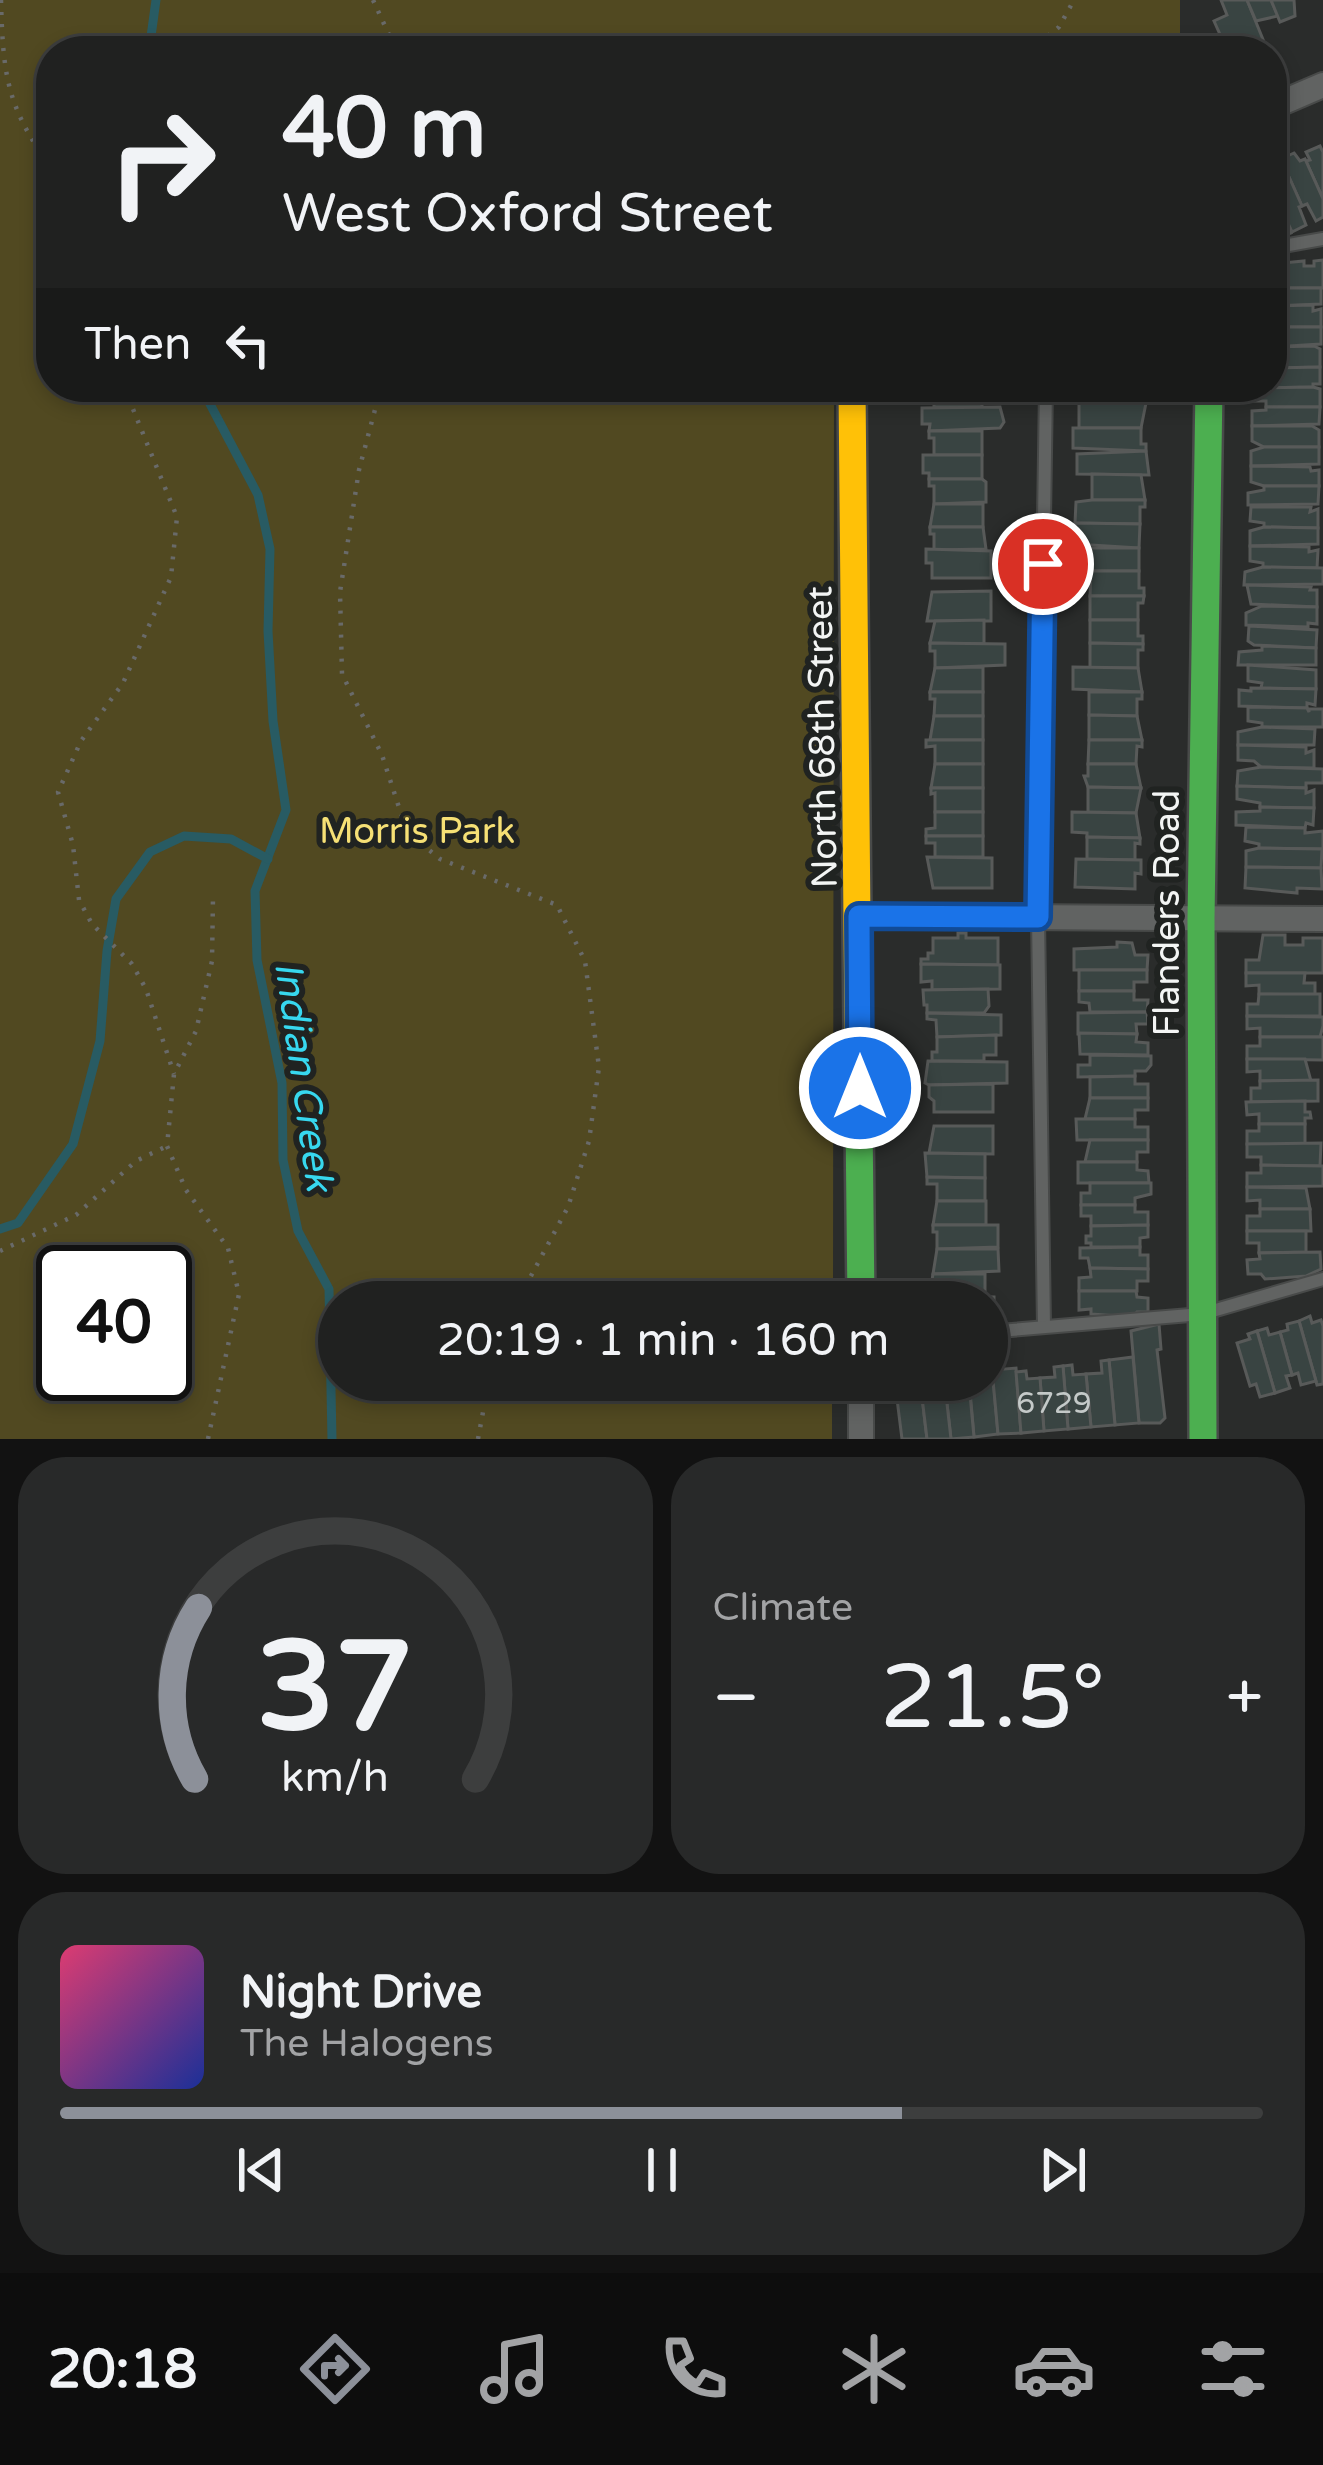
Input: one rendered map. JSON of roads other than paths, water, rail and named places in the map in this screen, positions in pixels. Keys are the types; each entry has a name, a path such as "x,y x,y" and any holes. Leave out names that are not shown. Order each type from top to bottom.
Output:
{"street":[{"path":"1287,101 1323,85"},
{"name":"North 68th Street","path":"852,402 861,1281"},
{"name":"Flanders Road","path":"1204,1439 1201,919 1209,402"},
{"path":"859,916 1323,919"},
{"path":"861,1401 861,1439"}],"lane":[{"path":"1287,245 1323,239"},
{"path":"1044,1328 1038,917 1046,402"},
{"path":"1008,1331 1202,1314 1323,1279"}],"waterway":[{"path":"151,36 156,0"},
{"name":"Indian Creek","path":"209,402 258,495 270,549 273,721 286,810 255,891 257,960 282,1083 283,1160 298,1231 329,1289 332,1439"},
{"path":"0,1229 18,1223 73,1144 100,1041 116,899 150,852 184,836 231,839 268,859"}],"park label":[{"name":"Morris Park","path":"417,830"}]}
